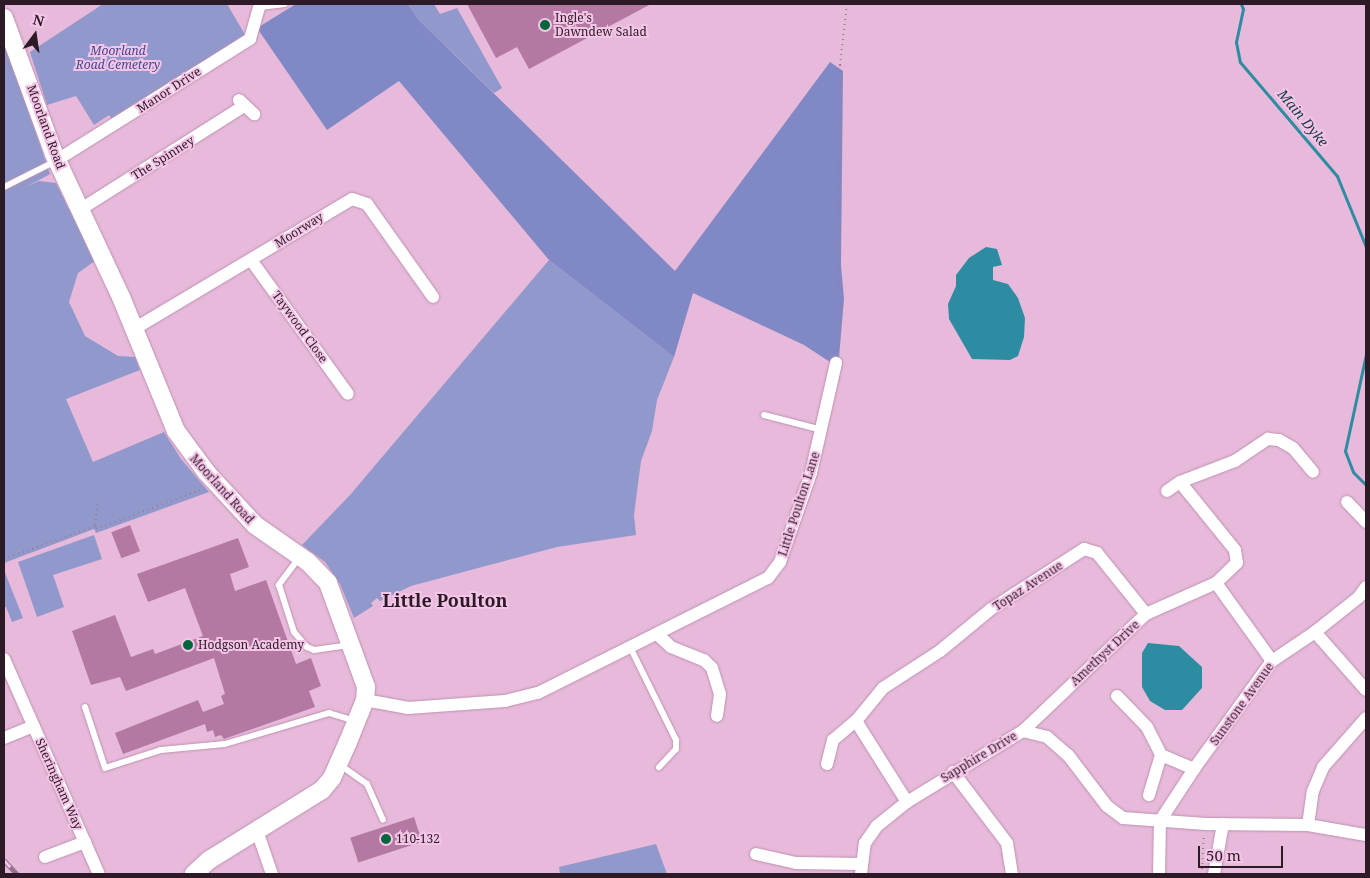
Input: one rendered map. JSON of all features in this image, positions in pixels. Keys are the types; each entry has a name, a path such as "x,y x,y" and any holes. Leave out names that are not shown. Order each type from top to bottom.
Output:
{"street":[{"name":"Manor Drive","path":"57,160 250,38 260,5"},
{"name":"Moorland Road","path":"4,18 57,160 81,209 134,329 173,425 216,484 267,537 300,557 321,574 333,591 366,687 365,700 338,765 322,790 208,860 194,874"},
{"name":"The Spinney","path":"81,209 246,106"},
{"name":"Moorway","path":"134,329 251,260 344,202 360,199 367,204 433,297"},
{"name":"Taywood Close","path":"251,260 348,394"},
{"name":"Little Poulton Lane","path":"365,700 408,708 505,701 568,680 768,578 777,570 811,472 836,363"},
{"path":"1167,491 1180,482 1235,461 1268,439 1279,440 1293,448 1313,472"},
{"name":"Amethyst Drive","path":"1023,730 1146,614 1216,583 1237,562 1235,550 1180,482"},
{"path":"1347,502 1366,522"},
{"name":"Topaz Avenue","path":"827,764 834,740 856,721 883,688 940,651 991,609 1084,549 1097,553 1146,614"},
{"path":"1216,583 1272,661"},
{"name":"Sunstone Avenue","path":"1160,821 1194,769 1272,661 1315,632 1359,597 1366,588"},
{"path":"1315,632 1366,690"},
{"path":"657,634 671,647 704,660 712,668 720,694 717,716"},
{"name":"Sheringham Way","path":"4,660 99,874"},
{"path":"1117,696 1147,728 1161,755 1194,769"},
{"path":"1308,826 1313,791 1323,767 1366,718"},
{"path":"856,721 908,802"},
{"name":"Sheringham Way","path":"4,738 34,726"},
{"name":"Sapphire Drive","path":"756,854 796,863 861,869 865,843 873,832 908,802 953,772 1023,730 1047,737 1068,755 1107,806 1124,818 1206,824 1308,826 1366,835"},
{"path":"1149,795 1161,755"},
{"path":"953,772 1007,842 1012,874"},
{"path":"1159,874 1160,821"},
{"path":"1214,874 1223,824"},
{"path":"257,831 272,874"},
{"name":"Sheringham Way","path":"45,857 85,842"}],"lane":[{"path":"260,5 285,4"},
{"path":"4,187 57,160"},
{"path":"764,416 822,430"},
{"path":"300,557 279,585 294,632 307,647 314,650 350,645"},
{"path":"631,649 676,740 676,749 659,766"},
{"path":"84,707 105,768 160,750 225,744 329,713 356,722"},
{"path":"338,765 348,768 367,784 383,820"}],"path":[{"path":"836,363 841,302 838,270 840,65 847,4"},
{"path":"4,559 95,526 96,529 216,484"},
{"path":"95,526 98,500"},
{"path":"1203,874 1201,857 1206,824"}],"green space":[{"name":"Moorland Road Cemetery","path":"103,4 227,4 247,38 114,122 109,115 94,125 76,96 47,105 30,52"},
{"path":"408,4 434,4 440,14 457,8 502,88 494,93 418,19"},
{"path":"4,41 50,174 26,187 39,181 56,183 95,261 78,273 69,302 85,336 118,356 135,357 140,370 66,399 93,462 164,432 181,459 209,492 96,533 94,529 4,563"},
{"path":"549,260 674,357 657,400 652,431 641,461 634,515 636,535 557,547 411,586 380,601 377,598 371,603 373,606 354,618 340,584 325,562 302,545 350,495"},
{"path":"94,535 102,559 53,575 64,607 37,617 18,562"},
{"path":"4,570 23,618 12,622 6,607 4,607"},
{"path":"656,844 667,874 560,874 559,867"}],"shaded area":[{"path":"296,4 408,4 418,19 675,271 830,62 843,71 841,265 844,299 839,358 830,362 804,345 693,293 674,357 549,260 399,81 327,130 257,28"},
{"path":"986,247 997,249 1002,265 993,267 993,280 1008,284 1018,298 1025,318 1024,337 1018,356 1010,360 972,359 949,319 948,304 956,286 956,275 969,258"},
{"path":"1148,643 1179,646 1202,667 1202,688 1182,710 1165,710 1150,701 1142,687 1142,653"}],"building":[{"name":"Ingle's Dawndew Salad","path":"467,4 651,4 529,69 517,47 496,58"},
{"path":"130,525 140,551 121,558 111,532"},
{"path":"238,538 249,567 230,574 235,591 266,580 296,664 311,658 321,686 309,691 315,707 224,739 221,735 215,737 213,730 207,732 205,724 123,754 115,733 198,700 203,712 224,704 221,696 225,694 214,658 126,691 120,677 91,685 72,631 115,615 131,657 153,649 155,654 203,636 185,588 148,602 137,574"},
{"name":"110-132","path":"414,817 422,842 358,862 350,838"}],"waterway":[{"name":"Main Dyke","path":"1241,4 1243,9 1236,42 1240,62 1337,176 1366,247"},
{"name":"Main Dyke","path":"1366,354 1345,451 1353,472 1366,485"}],"railway":[{"path":"4,860 17,874"}],"place":[{"name":"Ingle's Dawndew Salad","path":"545,25"},
{"name":"Hodgson Academy","path":"188,645"},
{"name":"110-132","path":"386,839"}],"district":[{"name":"Little Poulton","path":"445,600"}]}
